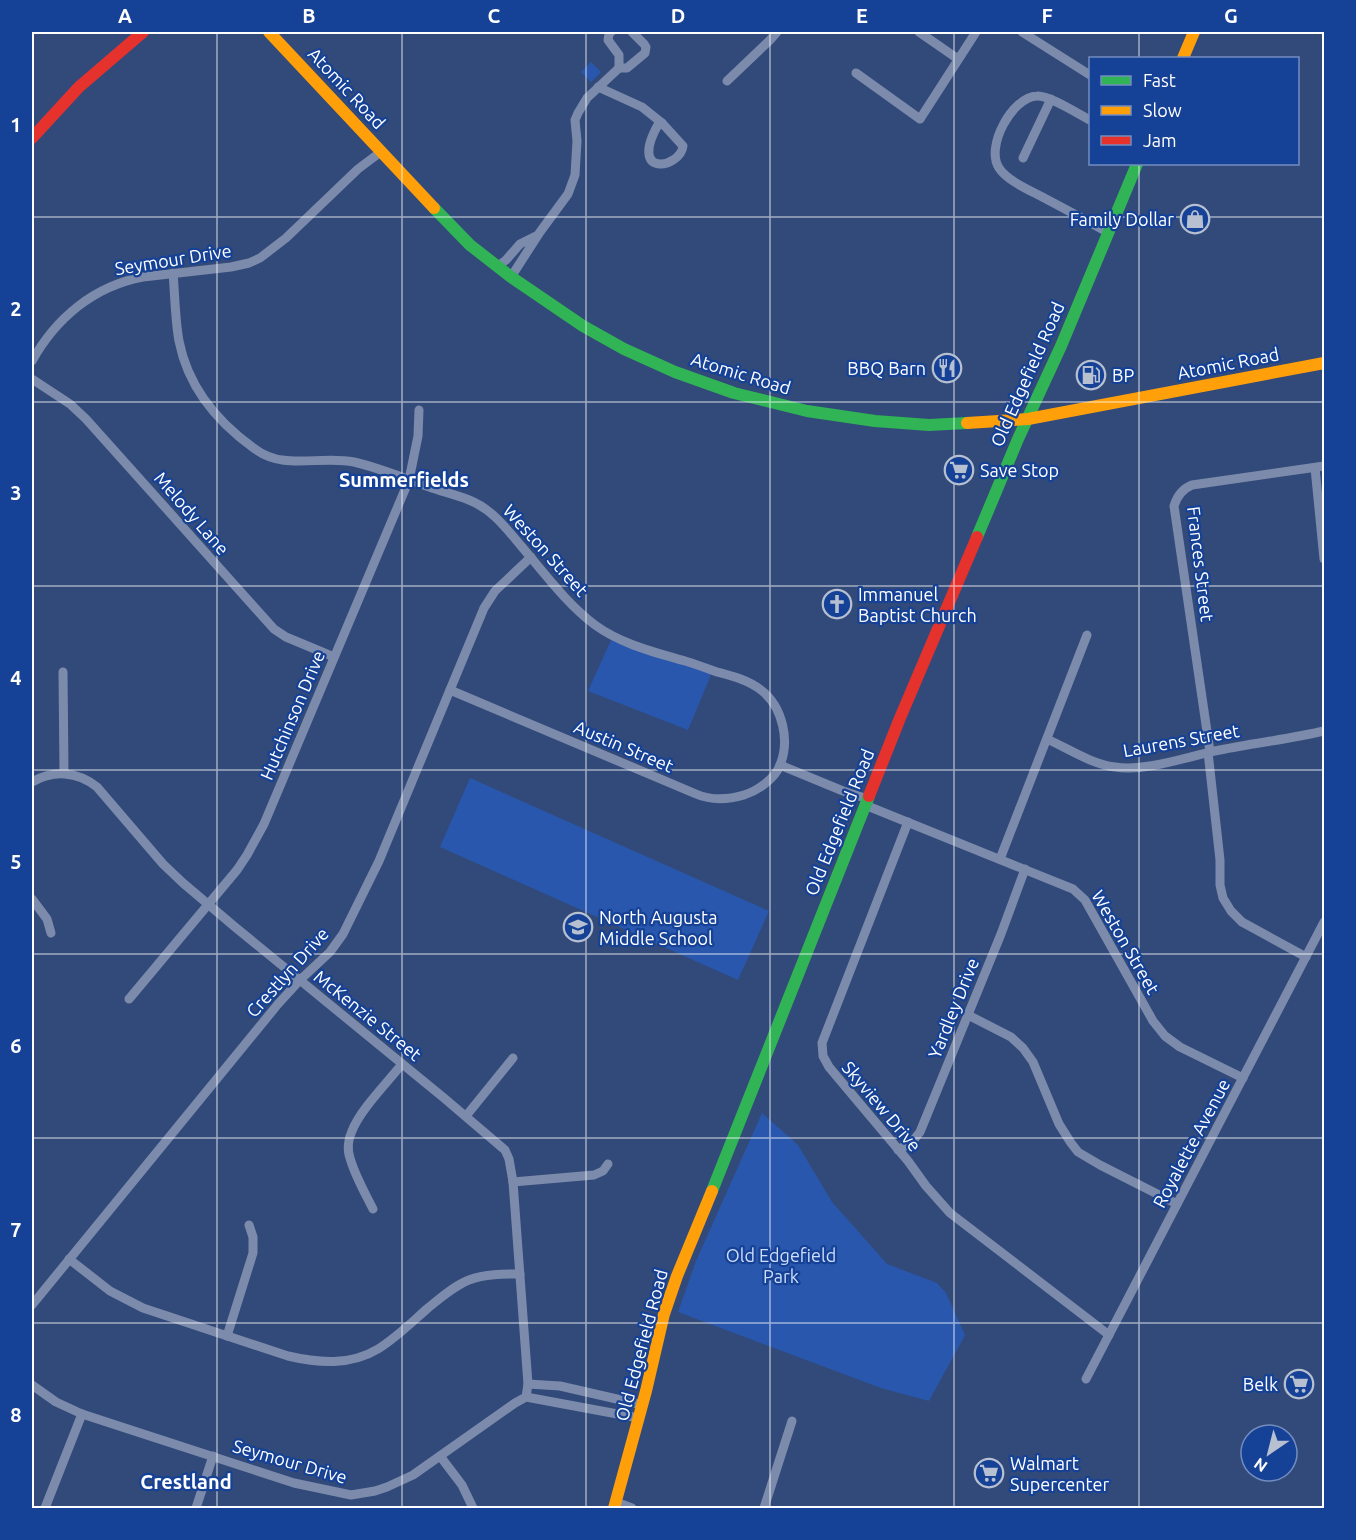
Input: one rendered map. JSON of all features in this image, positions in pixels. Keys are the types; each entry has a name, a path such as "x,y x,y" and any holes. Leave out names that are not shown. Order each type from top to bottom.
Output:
{"street":[{"path":"32,138 79,87 143,32"},
{"name":"Atomic Road","path":"269,32 461,236 511,277 583,326 624,349 675,372 755,399 807,411 895,423 939,425 1028,419 1324,363"},
{"path":"611,32 608,40 619,55 619,68"},
{"path":"511,277 568,194 576,169 575,120 582,105 619,68 627,68 645,53 646,47 632,32"},
{"path":"727,81 777,32"},
{"path":"919,32 958,59"},
{"path":"856,73 920,119 976,32"},
{"path":"1022,32 1089,74"},
{"path":"1183,57 1194,32"},
{"path":"598,87 642,107 662,123 682,143 683,149 676,159 664,164 650,159 648,151 653,132 658,123 662,123"},
{"path":"1089,119 1051,99 1039,95 1029,97 1012,112 1001,130 994,155 1005,175 1109,233"},
{"path":"1023,158 1051,99"},
{"name":"Seymour Drive","path":"32,361 52,330 79,305 103,290 131,279 231,267 260,258 286,238 358,170 382,151"},
{"name":"Old Edgefield Road","path":"615,1505 671,1292 909,695 1137,165"},
{"path":"498,266 520,244 534,238 540,232"},
{"name":"Weston Street","path":"173,273 178,332 185,363 206,403 222,421 253,448 285,462 341,460 365,465 463,497 481,506 497,518 571,604 596,626 620,640 740,679 762,690 774,704 781,720 784,745 780,765 908,822 1067,885 1078,892 1085,900 1153,1021 1165,1036 1180,1047 1243,1078"},
{"name":"Melody Lane","path":"32,380 69,404 86,419 274,629 286,637 334,657"},
{"name":"Hutchinson Drive","path":"129,999 237,870 259,834 409,480 418,436 419,410"},
{"path":"1320,467 1324,560"},
{"name":"Frances Street","path":"1306,957 1242,922 1226,905 1221,891 1209,752 1174,506 1183,490 1192,485 1320,467"},
{"name":"Crestlyn Drive","path":"32,1305 278,1004 330,952 343,934 379,861 484,608 501,585 531,557"},
{"path":"1000,859 1087,635"},
{"path":"32,782 41,777 64,773 63,672"},
{"name":"Austin Street","path":"450,690 704,797 720,800 751,793 771,778 780,765"},
{"name":"Laurens Street","path":"1047,739 1097,763 1117,768 1138,768 1209,752 1324,732"},
{"name":"McKenzie Street","path":"64,773 84,778 97,787 163,864 208,904 505,1149 513,1182 528,1383"},
{"name":"Skyview Drive","path":"908,822 822,1043 823,1056 829,1067 950,1213 1109,1335"},
{"name":"Yardley Drive","path":"898,1150 912,1142 920,1132 1001,934 1025,869"},
{"path":"32,899 47,919 51,933"},
{"name":"Royalette Avenue","path":"1086,1379 1324,922"},
{"path":"968,1015 1011,1037 1023,1048 1033,1062 1059,1125 1078,1152 1177,1204"},
{"path":"466,1116 513,1058"},
{"path":"373,1209 350,1158 350,1138 365,1110 402,1064"},
{"path":"513,1182 594,1175 603,1171 608,1164"},
{"path":"227,1336 253,1253 253,1237 249,1225"},
{"path":"69,1259 110,1291 130,1302 196,1327 288,1356 310,1361 339,1362 367,1354 384,1346 438,1299 462,1283 477,1277 520,1274"},
{"path":"528,1383 560,1386 641,1412 526,1397 528,1383"},
{"name":"Seymour Drive","path":"32,1385 56,1402 82,1414 294,1483 351,1495 375,1491 400,1481 526,1397"},
{"path":"45,1509 82,1414"},
{"path":"764,1509 792,1422"},
{"path":"196,1509 213,1456"},
{"path":"440,1456 462,1485 473,1509"},
{"path":"615,1505 632,1509"}],"green space":[{"path":"591,62 601,72 591,82 581,72"},
{"path":"612,638 713,670 688,730 588,691"},
{"path":"470,778 769,911 738,980 440,847"},
{"name":"Old Edgefield Park","path":"762,1113 798,1145 832,1202 887,1264 937,1283 946,1293 965,1335 929,1401 881,1388 678,1312 696,1261"}],"traffic: fast":[{"path":"977,537 1018,439 1061,346 1137,165"},
{"path":"434,208 470,245 511,277 583,326 624,349 675,372 734,393 807,411 875,421 929,425 967,423"},
{"path":"712,1191 869,796"}],"traffic: slow":[{"path":"269,32 434,208"},
{"path":"1183,57 1194,32"},
{"path":"967,423 1028,419 1324,363"},
{"path":"614,1508 664,1314 712,1191"}],"traffic: jam":[{"path":"32,138 79,87 143,32"},
{"path":"869,796 977,537"}],"place":[{"name":"Family Dollar","path":"1195,219"},
{"name":"BBQ Barn","path":"947,368"},
{"name":"BP","path":"1091,375"},
{"name":"Save Stop","path":"959,470"},
{"name":"Immanuel Baptist Church","path":"837,604"},
{"name":"North Augusta Middle School","path":"578,927"},
{"name":"Belk","path":"1299,1384"},
{"name":"Walmart Supercenter","path":"989,1473"}],"district":[{"name":"Summerfields","path":"404,479"},
{"name":"Crestland","path":"186,1481"}]}
